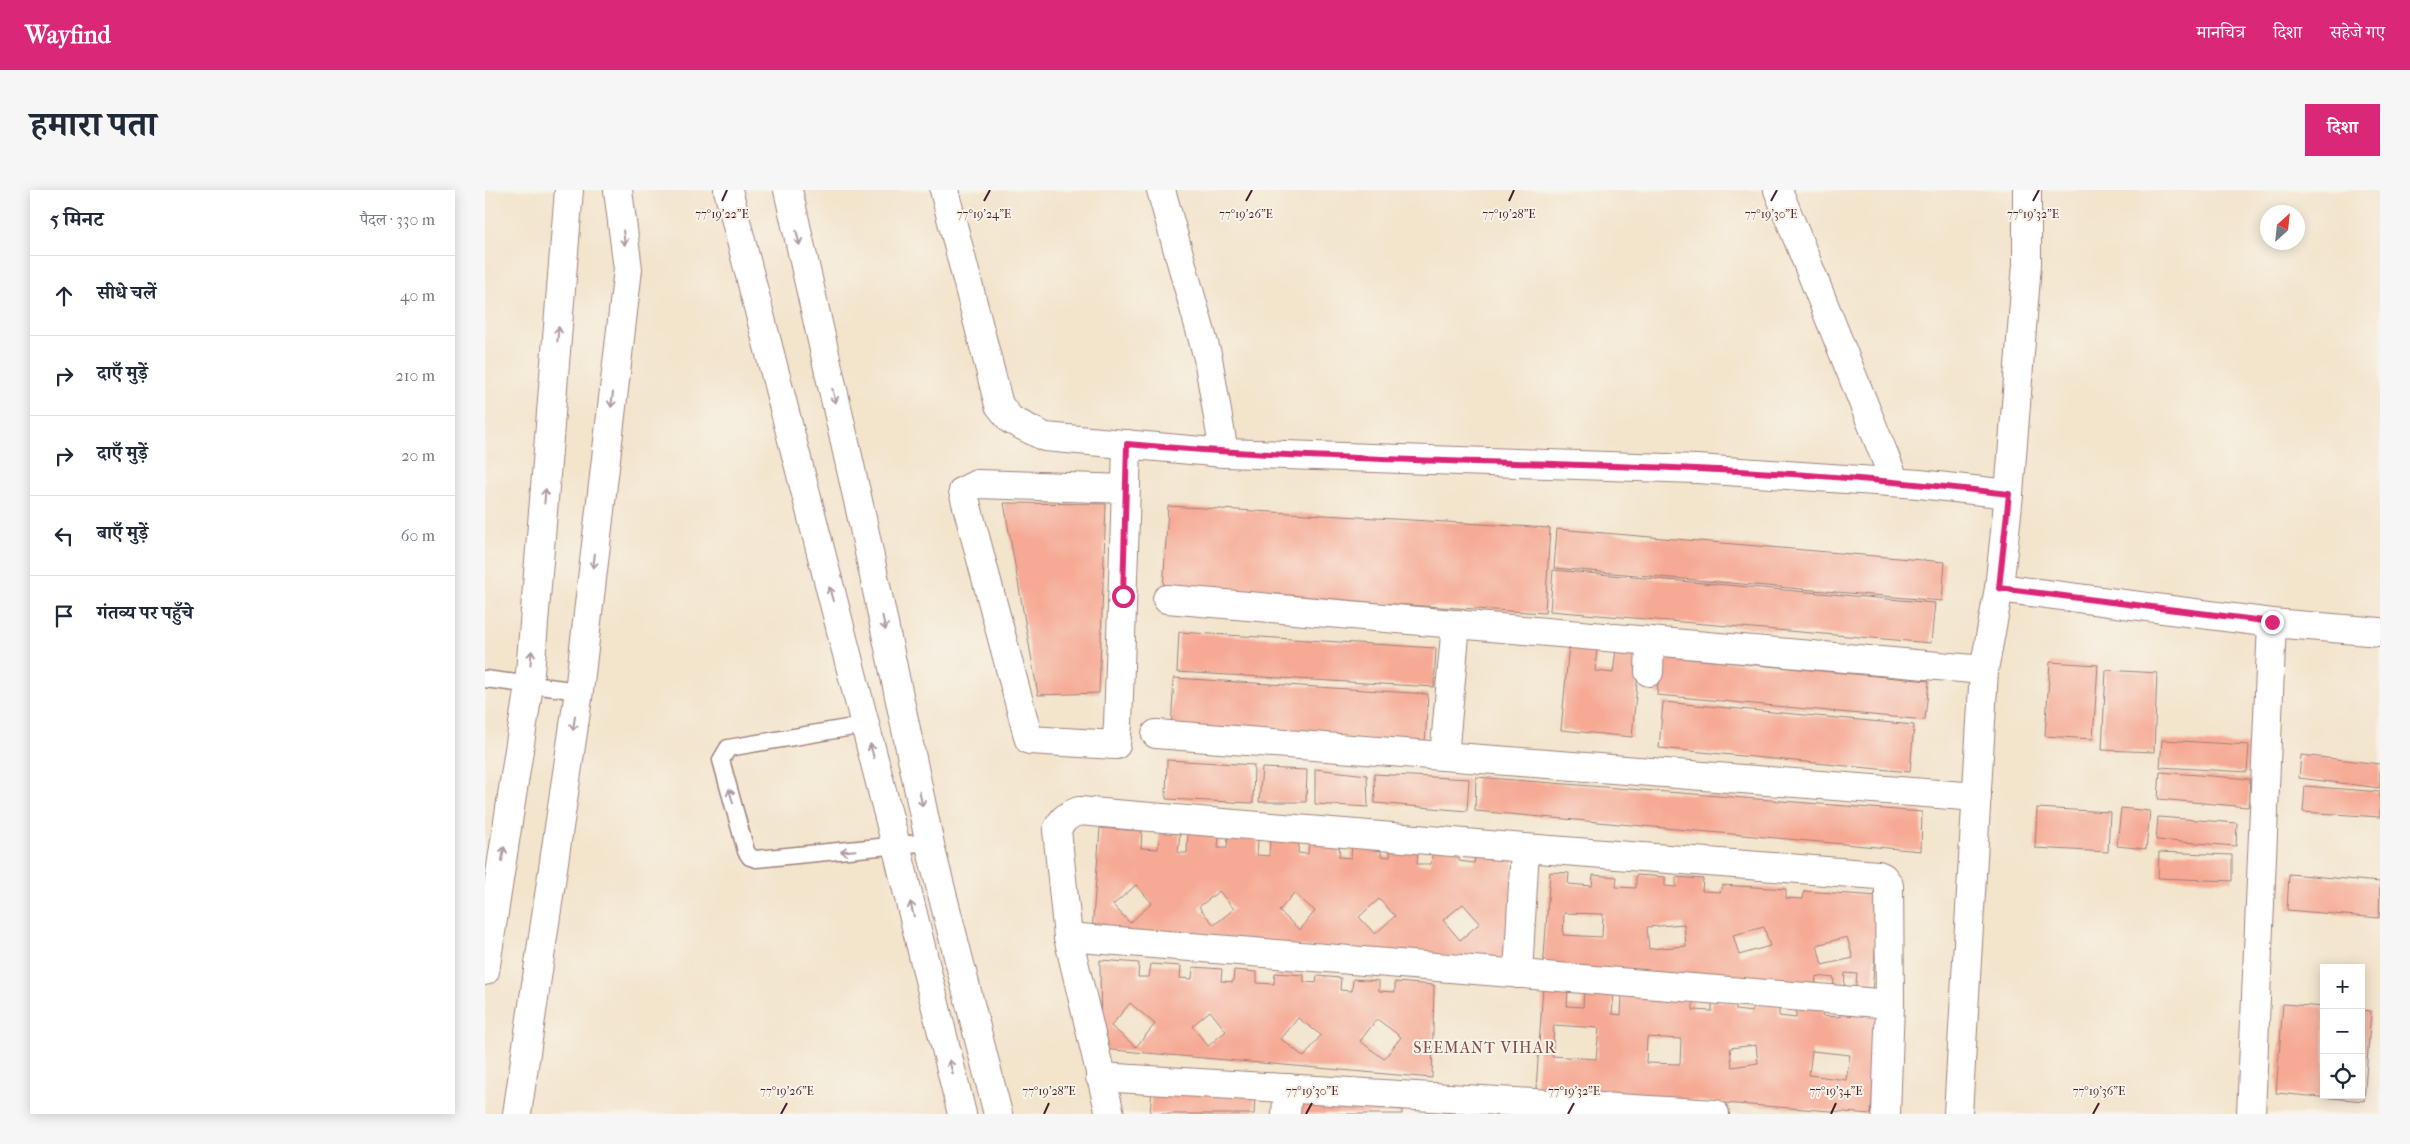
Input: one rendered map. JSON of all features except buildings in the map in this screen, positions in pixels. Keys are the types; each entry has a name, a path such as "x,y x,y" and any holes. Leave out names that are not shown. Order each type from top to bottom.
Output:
{"street":[{"path":"485,971 529,685 569,190"},
{"path":"517,1114 579,691 628,270 618,190"},
{"path":"728,190 897,846 962,1114"},
{"path":"787,190 863,524 929,842 999,1114"},
{"path":"944,190 999,405 1011,420 1045,437 1224,453 1697,469 1895,482 2009,494"},
{"path":"1161,190 1208,358 1224,453"},
{"path":"1778,190 1895,482"},
{"path":"1958,1114 1984,670 1999,588 2009,494 2027,264 2027,190"},
{"path":"1126,489 977,484 963,491 1029,740 1116,745 1126,489 1127,444"},
{"path":"1999,588 2272,622 2380,632"},
{"path":"1167,599 1984,670"},
{"path":"2251,1114 2272,622"},
{"path":"1444,756 1456,624"},
{"path":"1649,672 1651,641"},
{"path":"1156,734 1977,797"},
{"path":"1110,1114 1068,937 1057,830 1061,822 1068,815 1079,811 1878,875 1883,877 1889,885 1890,1004 1886,1114"},
{"path":"1518,974 1525,848"},
{"path":"1068,937 1890,1004"},
{"path":"1100,1077 1287,1101 1715,1114"}],"lane":[{"path":"485,679 579,691"},
{"path":"865,725 727,748 721,760 750,857 756,859 929,842"}],"district":[{"name":"SEEMANT VIHAR","path":"1485,1047"}],"route":[{"path":"1123,596 1127,444 1224,453 1697,469 1919,484 2009,494 1999,588 2272,622"}]}
